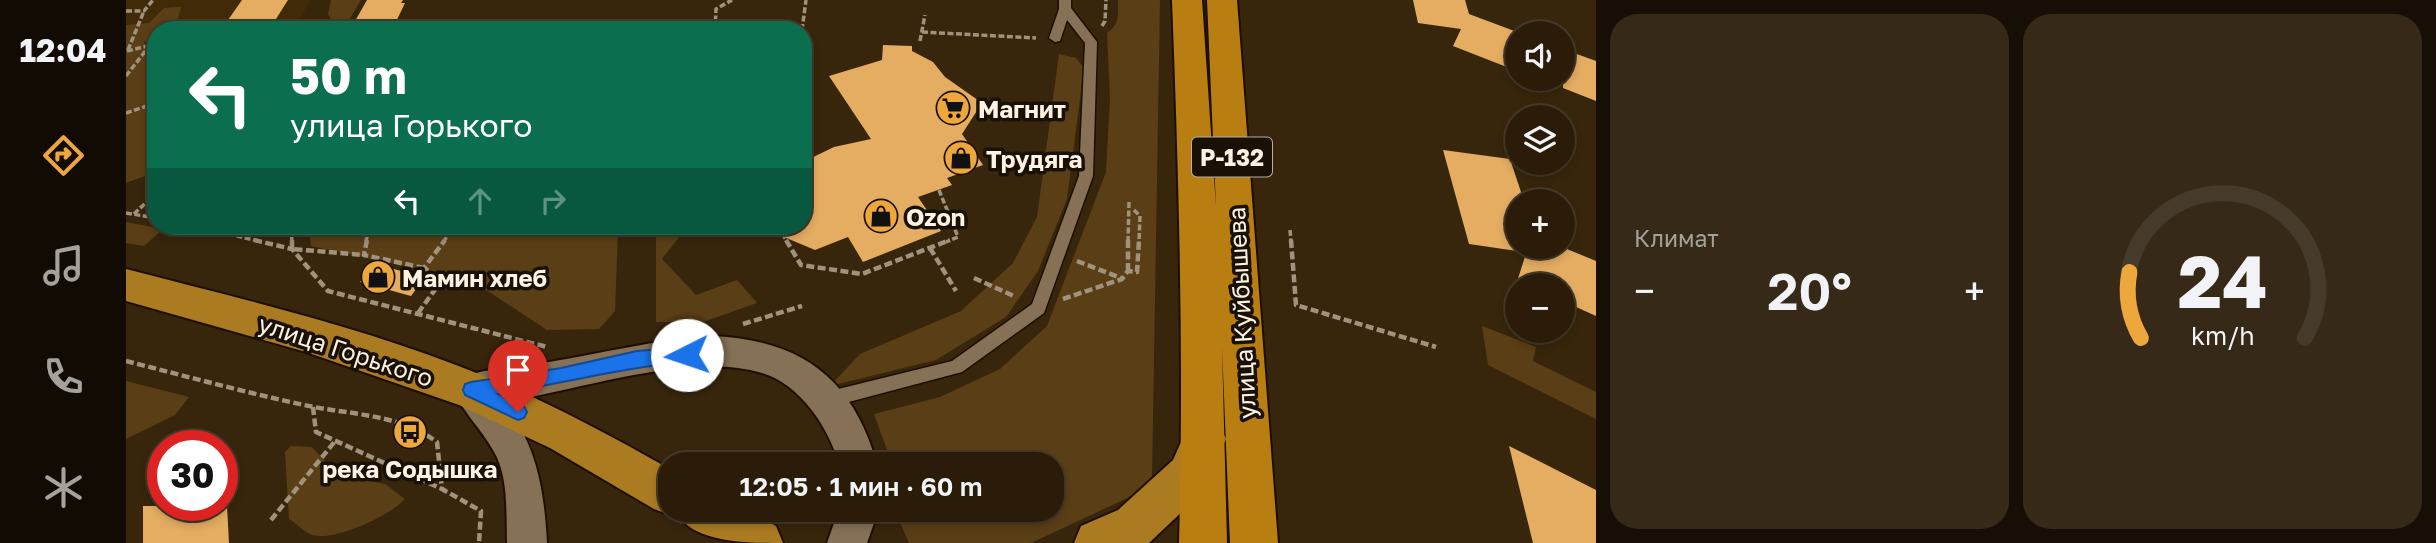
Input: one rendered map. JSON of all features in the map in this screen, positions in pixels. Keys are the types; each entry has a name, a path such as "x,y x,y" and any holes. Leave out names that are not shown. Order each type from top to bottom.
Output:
{"highway":[{"name":"улица Куйбышева","path":"1187,0 1198,212 1204,439 1203,543"},
{"name":"улица Куйбышева","path":"1222,0 1254,543"}],"main road":[{"name":"улица Горького","path":"126,285 306,334 471,390 565,434 658,487"},
{"path":"1098,543 1134,526 1189,475 1204,439"},
{"path":"721,522 758,543"}],"street":[{"path":"527,543 519,464 508,440 471,390 561,376 637,358 737,352 765,357 793,370 827,400 840,418 855,452"},
{"path":"848,543 855,522"}],"lane":[{"path":"1055,38 1065,4"},
{"path":"827,400 956,367 1038,308 1086,176 1091,42 1065,4"}],"path":[{"path":"127,51 144,11 153,0"},
{"path":"715,21 716,9 732,0"},
{"path":"803,21 806,0"},
{"path":"126,11 144,11"},
{"path":"920,41 925,15"},
{"path":"922,32 1055,38"},
{"path":"127,51 147,46"},
{"path":"126,76 147,52"},
{"path":"126,113 147,106"},
{"path":"783,235 801,265 862,274 958,237 939,190"},
{"path":"134,214 147,202"},
{"path":"974,278 1038,308 1122,279 1128,271 1129,202"},
{"path":"1128,271 1137,272 1140,216 1133,209"},
{"path":"126,213 147,216"},
{"path":"1290,230 1296,305 1436,347"},
{"path":"233,235 292,249 364,255 424,268 442,280 418,313"},
{"path":"291,235 292,249 328,291 557,350"},
{"path":"364,255 367,235"},
{"path":"424,268 448,235"},
{"path":"930,248 956,291"},
{"path":"1058,254 1122,279"},
{"path":"741,324 802,306"},
{"path":"126,361 313,407 362,412 423,430 437,442 442,489"},
{"path":"313,407 316,432 442,489 481,511 479,543"},
{"path":"271,520 336,440"}],"shaded area":[{"path":"126,0 311,0 298,21 147,21 147,29 126,29"},
{"path":"331,0 361,0 348,21 332,21 328,14"},
{"path":"1118,0 1160,0 1152,477 1138,493 1031,543 909,543 900,522 1064,522 1064,452 888,452 874,414 940,397 1000,369 1047,326 1106,172 1110,98 1107,33 1116,22"},
{"path":"181,7 178,21 151,21 164,8"},
{"path":"147,23 147,41 143,42 147,44 147,175 126,183 126,25"},
{"path":"1059,54 1076,58 1084,68 1067,199 1038,271 1006,317 936,360 830,386 860,354 961,311 1013,263 1037,217"},
{"path":"126,222 147,226 147,235 156,235 144,246 126,243"},
{"path":"310,235 618,235 615,311 599,329 547,330 471,280 311,246"},
{"path":"656,235 681,235 662,259 696,295 737,280 757,303 703,322 656,322"},
{"path":"1482,326 1505,335 1505,343 1526,343 1536,347 1533,361 1596,392 1596,419 1488,365"},
{"path":"126,381 189,397 175,415 126,439"},
{"path":"291,446 312,447 337,474 385,484 405,499 388,512 361,526 334,535 309,534 289,519 285,452"}],"building":[{"path":"242,0 288,0 275,21 227,21"},
{"path":"367,0 403,0 401,3 405,3 396,21 355,21"},
{"path":"1413,0 1465,0 1469,14 1505,28 1505,66 1453,46 1461,29 1418,23"},
{"path":"883,45 912,46 912,51 933,62 945,77 982,103 962,134 983,165 947,178 952,185 918,197 941,231 863,262 848,237 815,250 779,235 812,235 812,158 834,147 871,139 829,76 882,60"},
{"path":"1575,53 1596,61 1596,101 1571,91 1575,91"},
{"path":"1443,150 1505,158 1505,175 1515,175 1520,189 1505,189 1505,249 1469,244"},
{"path":"1575,252 1596,261 1596,316 1575,306 1575,273 1520,273 1524,259 1575,259"},
{"path":"374,264 425,277 411,296 360,282"},
{"path":"1509,446 1596,490 1596,543 1533,543"},
{"path":"143,506 147,506 147,521 228,521 229,543 143,543"}],"place":[{"name":"Магнит","path":"953,108"},
{"name":"Трудяга","path":"961,158"},
{"name":"Ozon","path":"881,216"},
{"name":"Мамин хлеб","path":"378,277"},
{"name":"река Содышка","path":"410,432"}],"route":[{"path":"518,412 471,390 561,376 637,358 687,355"}]}
